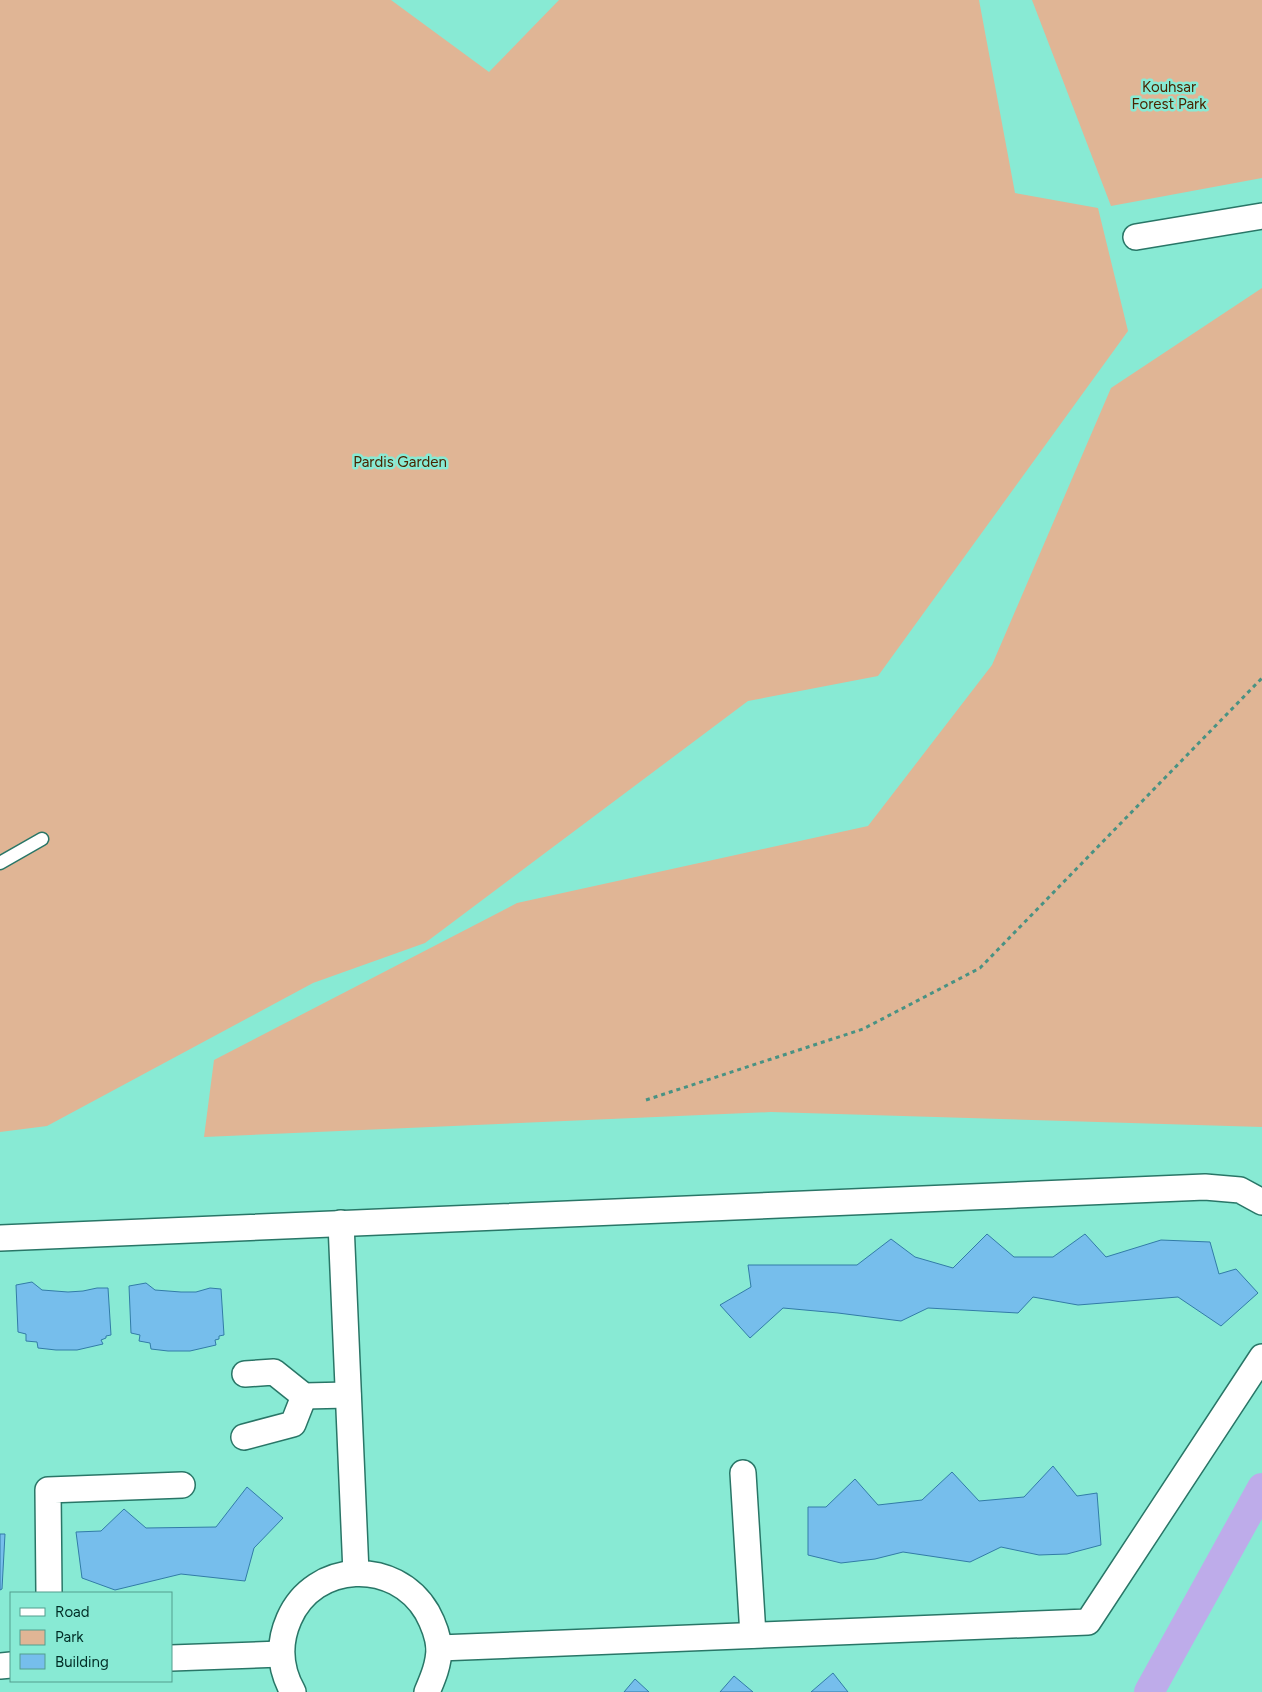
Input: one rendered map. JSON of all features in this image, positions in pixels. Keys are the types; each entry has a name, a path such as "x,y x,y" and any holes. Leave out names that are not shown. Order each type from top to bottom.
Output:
{"street":[{"path":"1136,237 1262,216"},
{"path":"0,1238 1206,1187 1240,1190 1262,1202"},
{"path":"341,1223 356,1573"},
{"path":"439,1648 1088,1622 1262,1357"},
{"path":"245,1374 274,1372 304,1396 348,1395"},
{"path":"244,1437 293,1424 304,1396"},
{"path":"743,1473 753,1636"},
{"path":"49,1592 48,1490 182,1485"},
{"path":"294,1692 286,1678 281,1654 284,1630 294,1607 311,1590 332,1577 356,1573 381,1576 404,1586 422,1603 434,1624 439,1648 436,1672 427,1692"},
{"path":"172,1658 281,1654"}],"lane":[{"path":"0,863 42,839"}],"path":[{"path":"646,1100 863,1029 980,968 1262,678"}],"green space":[{"name":"Pardis Garden","path":"0,0 391,0 489,72 559,0 979,0 1015,193 1098,208 1128,331 878,676 748,701 425,943 313,983 47,1126 0,1132"},
{"name":"Kouhsar Forest Park","path":"1032,0 1262,0 1262,178 1111,206"},
{"path":"1262,288 1262,1127 771,1112 204,1137 214,1060 517,903 868,826 992,665 1111,388"}],"building":[{"path":"987,1234 1014,1257 1053,1257 1085,1234 1106,1257 1161,1240 1210,1242 1219,1274 1236,1269 1258,1293 1221,1326 1178,1297 1078,1305 1033,1297 1018,1313 928,1308 901,1321 783,1308 750,1338 720,1305 751,1287 748,1265 857,1265 891,1239 915,1257 953,1268"},
{"path":"32,1282 42,1290 68,1292 108,1288 111,1335 101,1340 103,1344 77,1350 38,1348 37,1342 26,1341 26,1334 18,1332 16,1285"},
{"path":"146,1283 155,1290 196,1292 210,1288 221,1289 224,1335 219,1336 219,1339 215,1340 216,1345 190,1351 151,1349 150,1343 139,1341 140,1335 131,1333 129,1286"},
{"path":"1053,1466 1077,1496 1097,1493 1101,1545 1067,1554 1039,1555 1001,1547 970,1562 903,1552 875,1559 841,1563 808,1555 808,1507 826,1507 855,1479 878,1505 922,1500 952,1472 979,1501 1024,1497"},
{"path":"247,1487 283,1518 254,1548 245,1581 181,1574 115,1590 82,1578 76,1532 101,1531 124,1509 146,1528 216,1527"},
{"path":"0,1534 5,1534 2,1589 0,1590"},
{"path":"833,1673 848,1692 811,1692"},
{"path":"734,1676 753,1692 720,1692"},
{"path":"635,1679 649,1692 624,1692"}],"waterway":[{"path":"1149,1692 1262,1488"}]}
